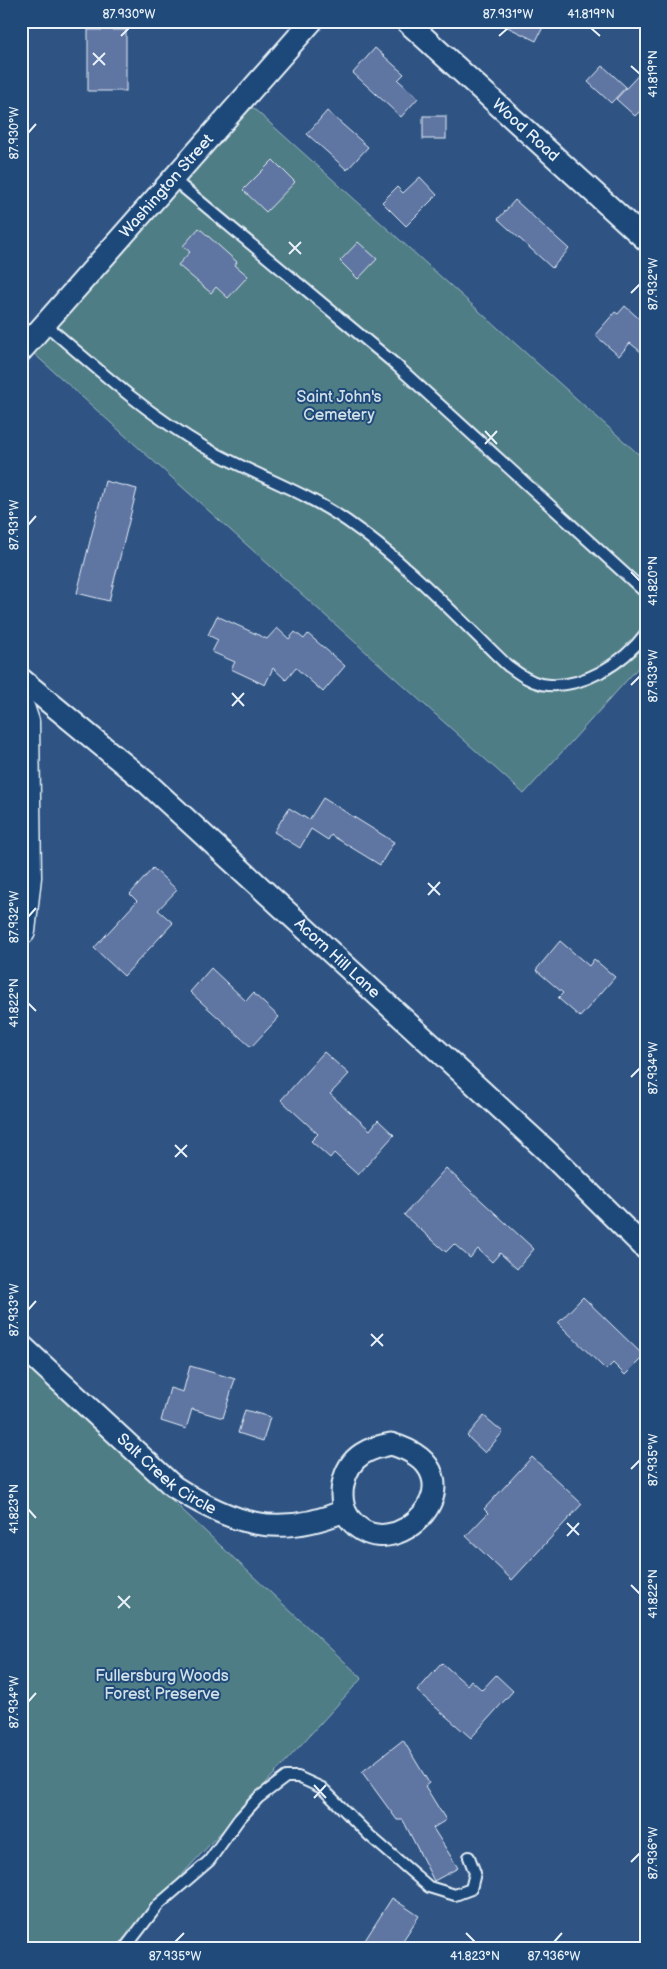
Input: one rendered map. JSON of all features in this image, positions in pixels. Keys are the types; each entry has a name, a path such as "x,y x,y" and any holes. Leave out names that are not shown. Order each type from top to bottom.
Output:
{"street":[{"name":"Washington Street","path":"21,351 312,21"},
{"name":"Wood Road","path":"406,21 646,240"},
{"name":"Acorn Hill Lane","path":"21,679 147,783 548,1152 646,1248"},
{"path":"21,710 25,722 27,877 21,931"},
{"name":"Salt Creek Circle","path":"21,1345 173,1486 225,1516 253,1523 278,1526 308,1524 344,1510"},
{"path":"391,1444 408,1449 422,1458 430,1468 434,1493 430,1507 410,1527 380,1535 363,1530 352,1522 344,1510 341,1498 343,1482 361,1454 391,1444"}],"lane":[{"path":"173,179 395,364 646,593"},
{"path":"45,324 107,378 172,427 207,448 321,506 366,535 507,665 525,678 540,684 557,685 591,676 620,658 646,633"},
{"path":"125,1948 158,1905 209,1861 239,1819 258,1798 286,1777 298,1777 322,1788 370,1836 428,1887 455,1895 471,1890 475,1873 469,1857"}],"green space":[{"name":"Saint John's Cemetery","path":"252,107 646,461 646,659 524,794 32,352"},
{"name":"Fullersburg Woods Forest Preserve","path":"21,1359 362,1678 115,1948 21,1948"}],"building":[{"path":"495,21 546,21 536,41"},
{"path":"88,30 126,30 126,91 88,91"},
{"path":"375,48 404,74 398,80 418,98 401,117 353,73"},
{"path":"603,66 626,87 611,103 588,82"},
{"path":"646,67 646,105 635,116 616,99"},
{"path":"327,111 368,147 347,170 307,134"},
{"path":"423,116 446,116 446,139 423,139"},
{"path":"273,160 295,182 266,212 243,190"},
{"path":"420,177 437,195 406,226 382,202 397,187 403,193"},
{"path":"515,200 569,249 552,268 498,219"},
{"path":"199,228 237,262 235,265 248,276 228,298 216,287 211,293 178,265 190,252 183,246"},
{"path":"358,242 377,259 358,279 340,261"},
{"path":"625,306 646,325 646,356 630,343 619,356 595,335 615,312 618,314"},
{"path":"105,481 137,489 109,601 77,593"},
{"path":"217,616 267,639 277,628 289,639 295,632 304,639 308,634 345,666 323,692 296,668 286,680 273,668 265,685 231,669 235,662 212,652 218,640 208,635"},
{"path":"323,798 394,842 380,865 331,835 328,840 311,829 300,848 274,832 289,808 309,820"},
{"path":"153,868 177,890 158,910 173,923 124,976 94,948 137,901 130,894"},
{"path":"560,941 589,966 594,959 615,977 580,1017 558,998 563,993 536,970"},
{"path":"211,968 246,1001 253,993 279,1017 251,1047 190,992"},
{"path":"324,1052 349,1074 330,1094 370,1130 378,1120 394,1135 358,1175 334,1153 330,1158 311,1141 318,1134 281,1100"},
{"path":"446,1168 534,1249 517,1269 500,1253 492,1262 478,1249 470,1258 454,1244 446,1252 404,1215"},
{"path":"583,1297 644,1356 625,1375 613,1363 606,1370 558,1323"},
{"path":"190,1366 235,1379 223,1418 192,1409 186,1429 161,1421 170,1388 183,1392"},
{"path":"245,1410 270,1417 263,1441 238,1433"},
{"path":"484,1416 503,1432 485,1453 467,1436"},
{"path":"532,1457 582,1504 512,1580 466,1536 488,1513 484,1509"},
{"path":"442,1663 467,1685 471,1680 482,1690 496,1675 513,1691 471,1738 417,1691"},
{"path":"403,1740 429,1783 425,1786 446,1820 433,1828 458,1868 434,1881 403,1820 397,1820 362,1772"},
{"path":"392,1898 419,1916 398,1948 360,1948"}]}
